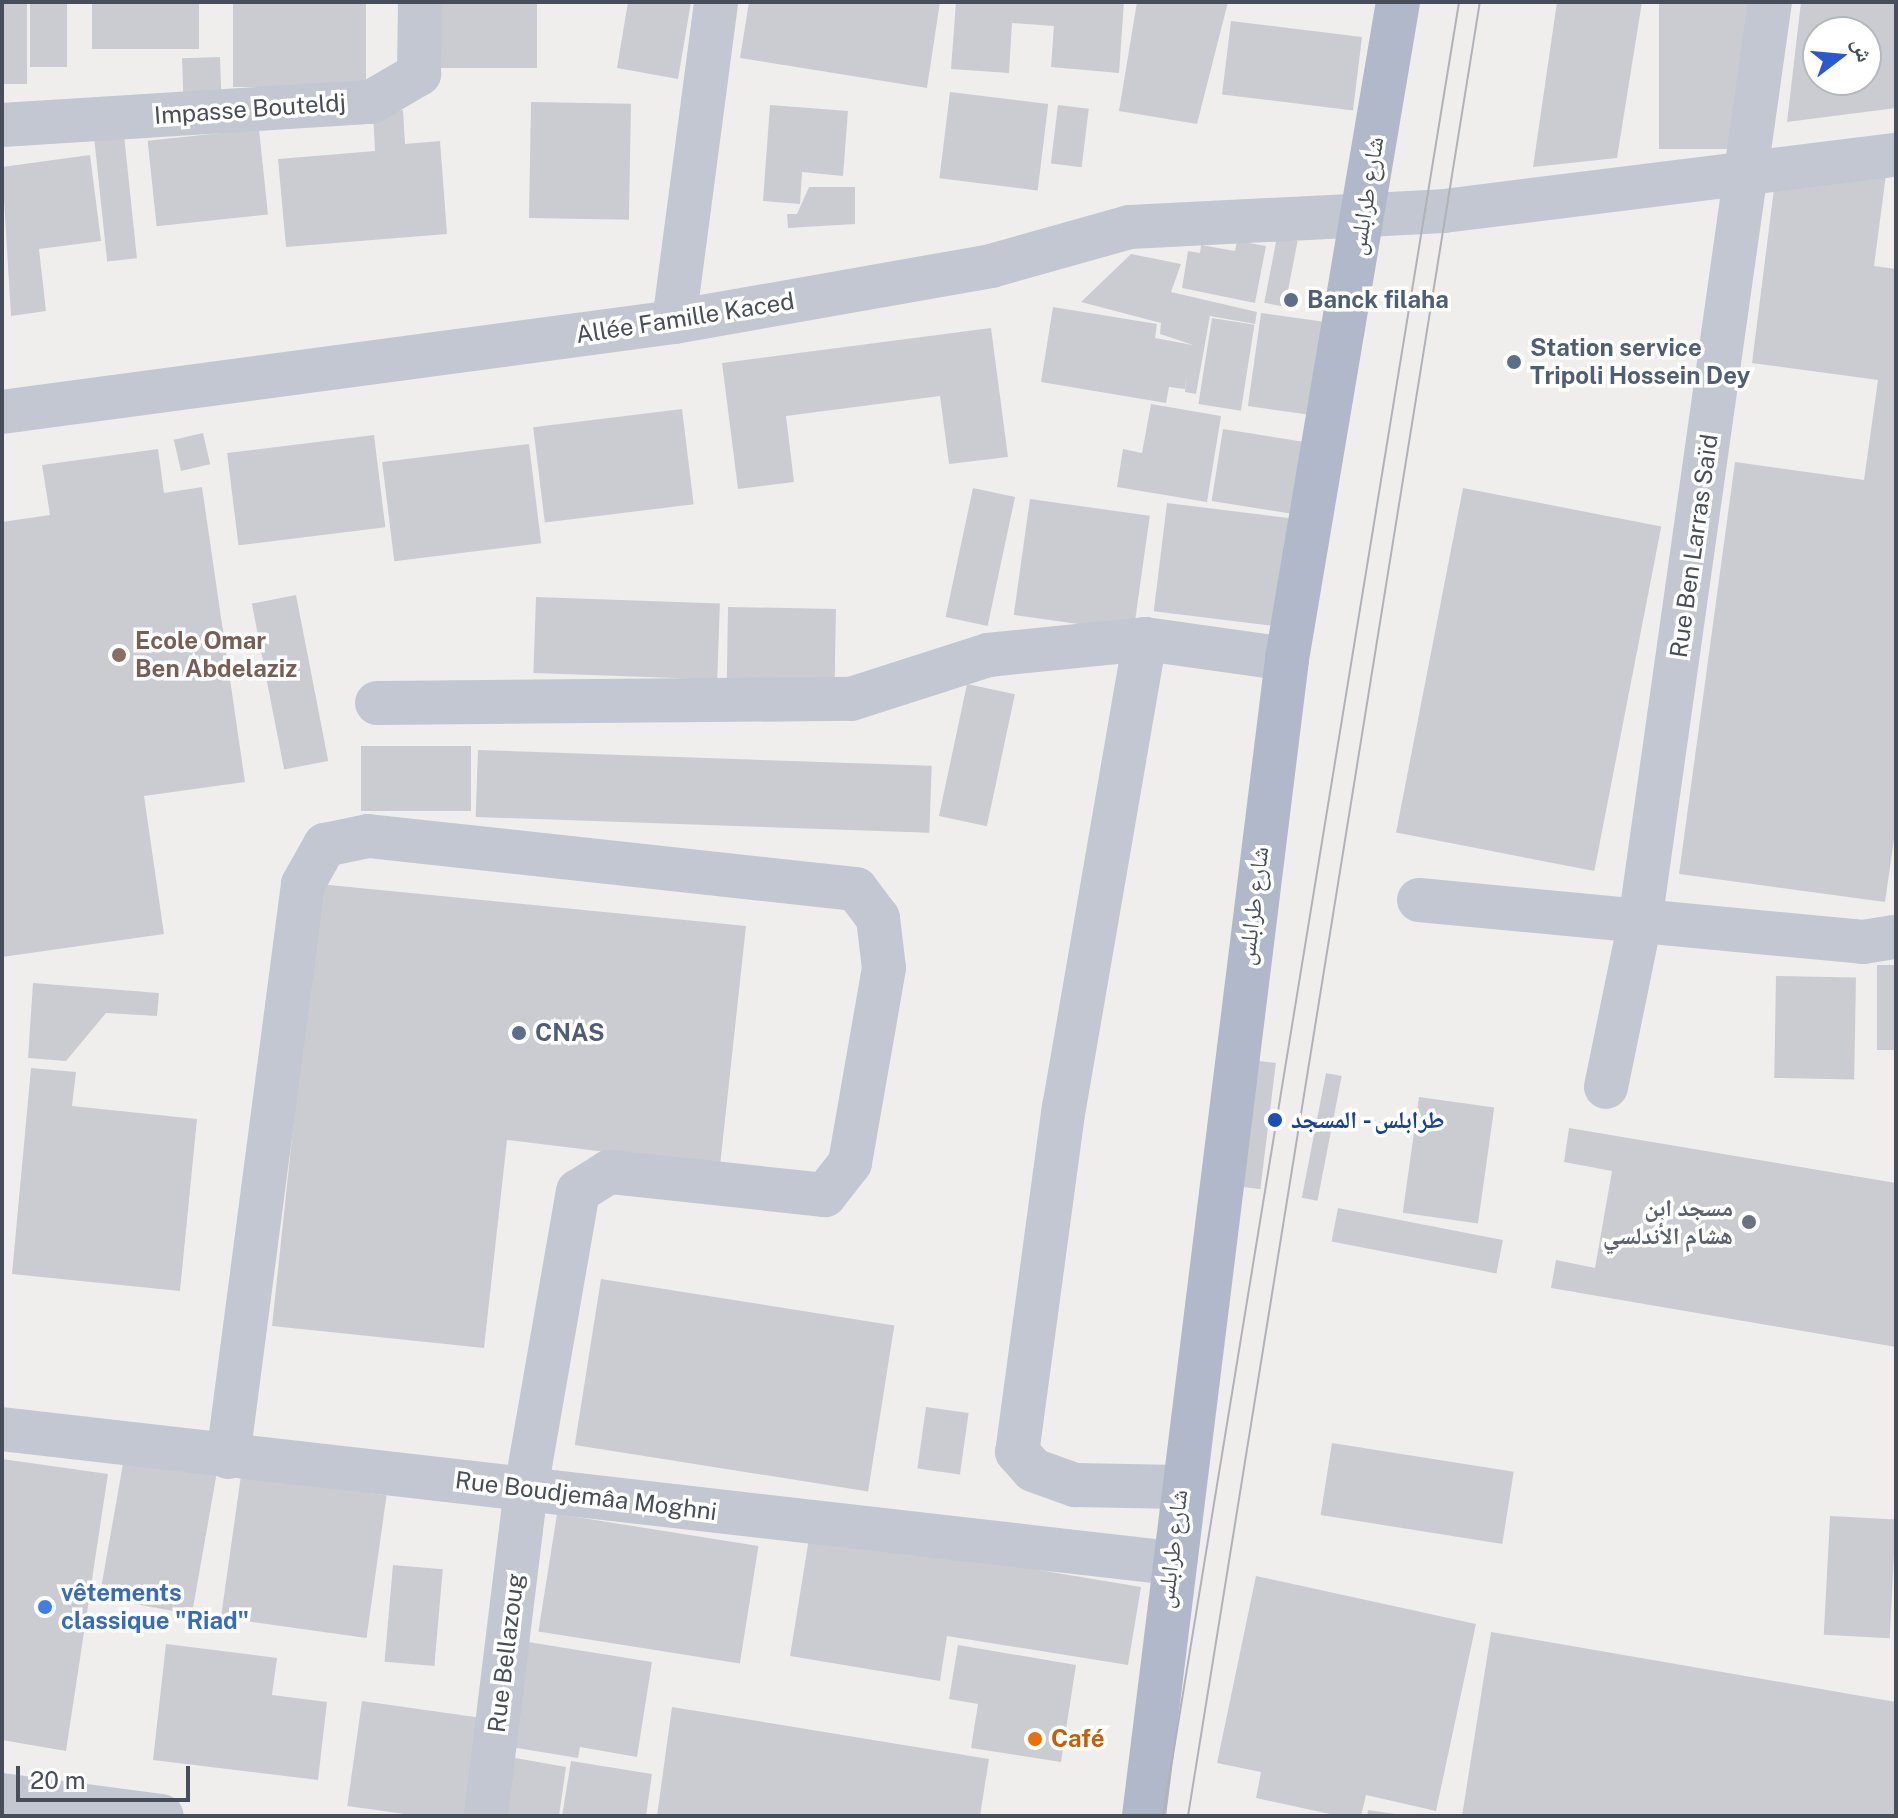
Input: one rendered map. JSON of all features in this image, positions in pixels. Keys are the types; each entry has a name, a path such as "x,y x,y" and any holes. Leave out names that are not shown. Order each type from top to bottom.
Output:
{"main road":[{"name":"شارع طرابلس","path":"1144,1816 1170,1563 1287,659 1398,2"}],"street":[{"name":"Impasse Bouteldj","path":"2,125 371,102 419,74 420,2"},
{"path":"674,322 716,2"},
{"name":"Rue Ben Larras Saïd","path":"1606,1087 1640,922 1770,2"},
{"name":"Allée Famille Kaced","path":"2,412 674,322 991,266 1130,227 1444,211 1896,155"},
{"path":"1145,639 1064,1106 1017,1452 1033,1470 1075,1485 1180,1487"},
{"path":"377,703 851,699 988,655 1145,639 1287,659"},
{"name":"Rue Bellazoug","path":"228,1457 303,884 325,845 368,836 856,889 878,918 884,968 850,1163 825,1195 609,1172 578,1191 526,1489 486,1816"},
{"path":"1419,900 1863,942 1896,937"},
{"name":"Rue Boudjemâa Moghni","path":"2,1429 1170,1563"},
{"path":"2,1795 162,1816"}],"building":[{"path":"2,2 27,2 27,84 2,84"},
{"path":"30,2 67,2 67,67 30,67"},
{"path":"92,2 199,2 199,49 92,49"},
{"path":"233,2 366,2 366,87 233,87"},
{"path":"438,2 537,2 537,68 438,68"},
{"path":"628,2 691,2 678,79 617,68"},
{"path":"749,2 940,2 927,88 740,58"},
{"path":"956,2 1124,2 1119,73 1051,67 1054,26 1012,23 1009,73 951,69"},
{"path":"1137,2 1228,2 1197,124 1119,111"},
{"path":"1557,2 1642,2 1617,158 1533,167"},
{"path":"1659,2 1758,2 1758,149 1659,149"},
{"path":"1801,2 1896,2 1896,108 1787,122"},
{"path":"1231,21 1362,37 1353,111 1222,94"},
{"path":"220,57 221,91 183,92 182,58"},
{"path":"950,92 1048,104 1038,190 939,178"},
{"path":"531,102 631,104 629,220 529,218"},
{"path":"770,105 848,111 843,176 802,172 800,204 763,201"},
{"path":"1058,105 1089,109 1082,167 1051,164"},
{"path":"403,110 405,144 440,141 447,234 286,247 278,159 375,151 373,113"},
{"path":"259,129 268,215 157,226 148,141"},
{"path":"124,135 137,258 107,261 94,138"},
{"path":"90,155 101,241 39,249 46,311 11,316 2,167"},
{"path":"1887,167 1874,266 1896,269 1896,825 1885,902 1679,874 1735,462 1864,480 1878,380 1752,363 1774,189"},
{"path":"809,187 855,187 855,224 788,228 787,214 797,214"},
{"path":"1277,237 1298,241 1285,307 1264,303"},
{"path":"1237,241 1266,246 1255,303 1182,288 1188,251 1200,253 1201,245 1235,251"},
{"path":"1131,254 1181,264 1171,292 1257,312 1255,324 1210,316 1196,394 1185,392 1187,374 1185,389 1169,387 1166,403 1041,382 1053,307 1157,324 1155,338 1193,345 1160,334 1161,323 1081,302"},
{"path":"1261,313 1338,324 1325,417 1248,406"},
{"path":"1212,318 1254,325 1241,411 1198,404"},
{"path":"991,328 1008,457 949,464 940,396 786,416 794,482 738,489 722,363"},
{"path":"1151,404 1221,416 1207,502 1117,487 1123,449 1142,453"},
{"path":"682,409 694,504 545,523 533,427"},
{"path":"1223,429 1303,442 1292,514 1212,501"},
{"path":"203,433 210,464 181,471 174,440"},
{"path":"374,435 385,527 238,545 227,453"},
{"path":"529,444 541,543 394,561 382,462"},
{"name":"Ecole Omar Ben Abdelaziz","path":"158,449 164,493 202,487 245,782 144,796 164,934 2,957 2,522 50,515 42,465"},
{"path":"973,488 1015,497 988,626 946,617"},
{"path":"1463,488 1661,527 1594,871 1396,833"},
{"path":"1030,499 1150,516 1134,632 1014,615"},
{"path":"1167,503 1293,518 1280,627 1154,611"},
{"path":"296,595 328,761 284,769 252,604"},
{"path":"536,597 720,603 717,679 533,673"},
{"path":"728,607 836,609 835,694 727,692"},
{"path":"967,684 1015,694 987,826 939,816"},
{"path":"361,746 471,746 471,811 361,811"},
{"path":"478,750 932,766 929,833 476,817"},
{"name":"CNAS","path":"319,884 746,926 720,1166 507,1140 484,1348 272,1326"},
{"path":"1877,965 1896,965 1896,1050 1877,1050"},
{"path":"1776,976 1856,977 1854,1079 1774,1078"},
{"path":"33,983 159,993 157,1016 106,1013 66,1061 28,1058"},
{"path":"1259,1061 1276,1063 1260,1189 1244,1187"},
{"path":"31,1068 76,1072 72,1106 197,1119 180,1291 12,1274"},
{"path":"1326,1073 1342,1076 1317,1201 1302,1198"},
{"path":"1419,1097 1494,1108 1478,1223 1403,1213"},
{"name":"مسجد ابن هشام الأندلسي","path":"1569,1128 1896,1183 1896,1347 1551,1288 1556,1260 1595,1268 1612,1171 1564,1162"},
{"path":"1338,1208 1503,1240 1496,1273 1332,1241"},
{"path":"601,1279 894,1325 868,1491 575,1445"},
{"path":"926,1407 969,1413 960,1474 917,1468"},
{"path":"1332,1443 1514,1472 1502,1544 1321,1515"},
{"path":"124,1458 217,1474 192,1614 99,1598"},
{"name":"vêtements classique \"Riad\"","path":"2,1459 108,1474 66,1751 2,1740"},
{"path":"241,1475 387,1495 367,1638 221,1618"},
{"path":"557,1514 758,1546 740,1663 538,1632"},
{"path":"1830,1516 1896,1519 1890,1638 1824,1635"},
{"path":"810,1532 1141,1587 1128,1665 947,1636 940,1681 790,1656"},
{"path":"393,1565 443,1569 434,1666 385,1662"},
{"path":"1256,1576 1476,1624 1436,1811 1366,1795 1361,1816 1339,1816 1256,1798 1261,1772 1217,1763"},
{"path":"1491,1632 1896,1702 1896,1816 1462,1816"},
{"path":"522,1641 652,1662 637,1757 580,1747 578,1758 505,1746"},
{"path":"166,1644 277,1658 272,1695 327,1702 318,1780 153,1760"},
{"path":"958,1645 1076,1665 1061,1762 971,1748 978,1704 949,1699"},
{"path":"362,1701 486,1718 472,1816 419,1816 347,1806"},
{"path":"672,1707 989,1759 980,1816 657,1816"},
{"path":"503,1756 566,1767 559,1816 493,1816"},
{"path":"571,1761 652,1774 646,1816 562,1816"},
{"path":"1368,1810 1395,1814 1367,1816"}],"tram line":[{"path":"1163,1816 1459,2"},
{"path":"1188,1816 1480,2"}],"place":[{"name":"Banck filaha","path":"1291,300"},
{"name":"Station service Tripoli Hossein Dey","path":"1514,362"},
{"name":"Ecole Omar Ben Abdelaziz","path":"119,655"},
{"name":"CNAS","path":"519,1033"},
{"name":"طرابلس - المسجد","path":"1275,1120"},
{"name":"مسجد ابن هشام الأندلسي","path":"1749,1222"},
{"name":"vêtements classique \"Riad\"","path":"45,1607"},
{"name":"Café","path":"1035,1739"}]}
